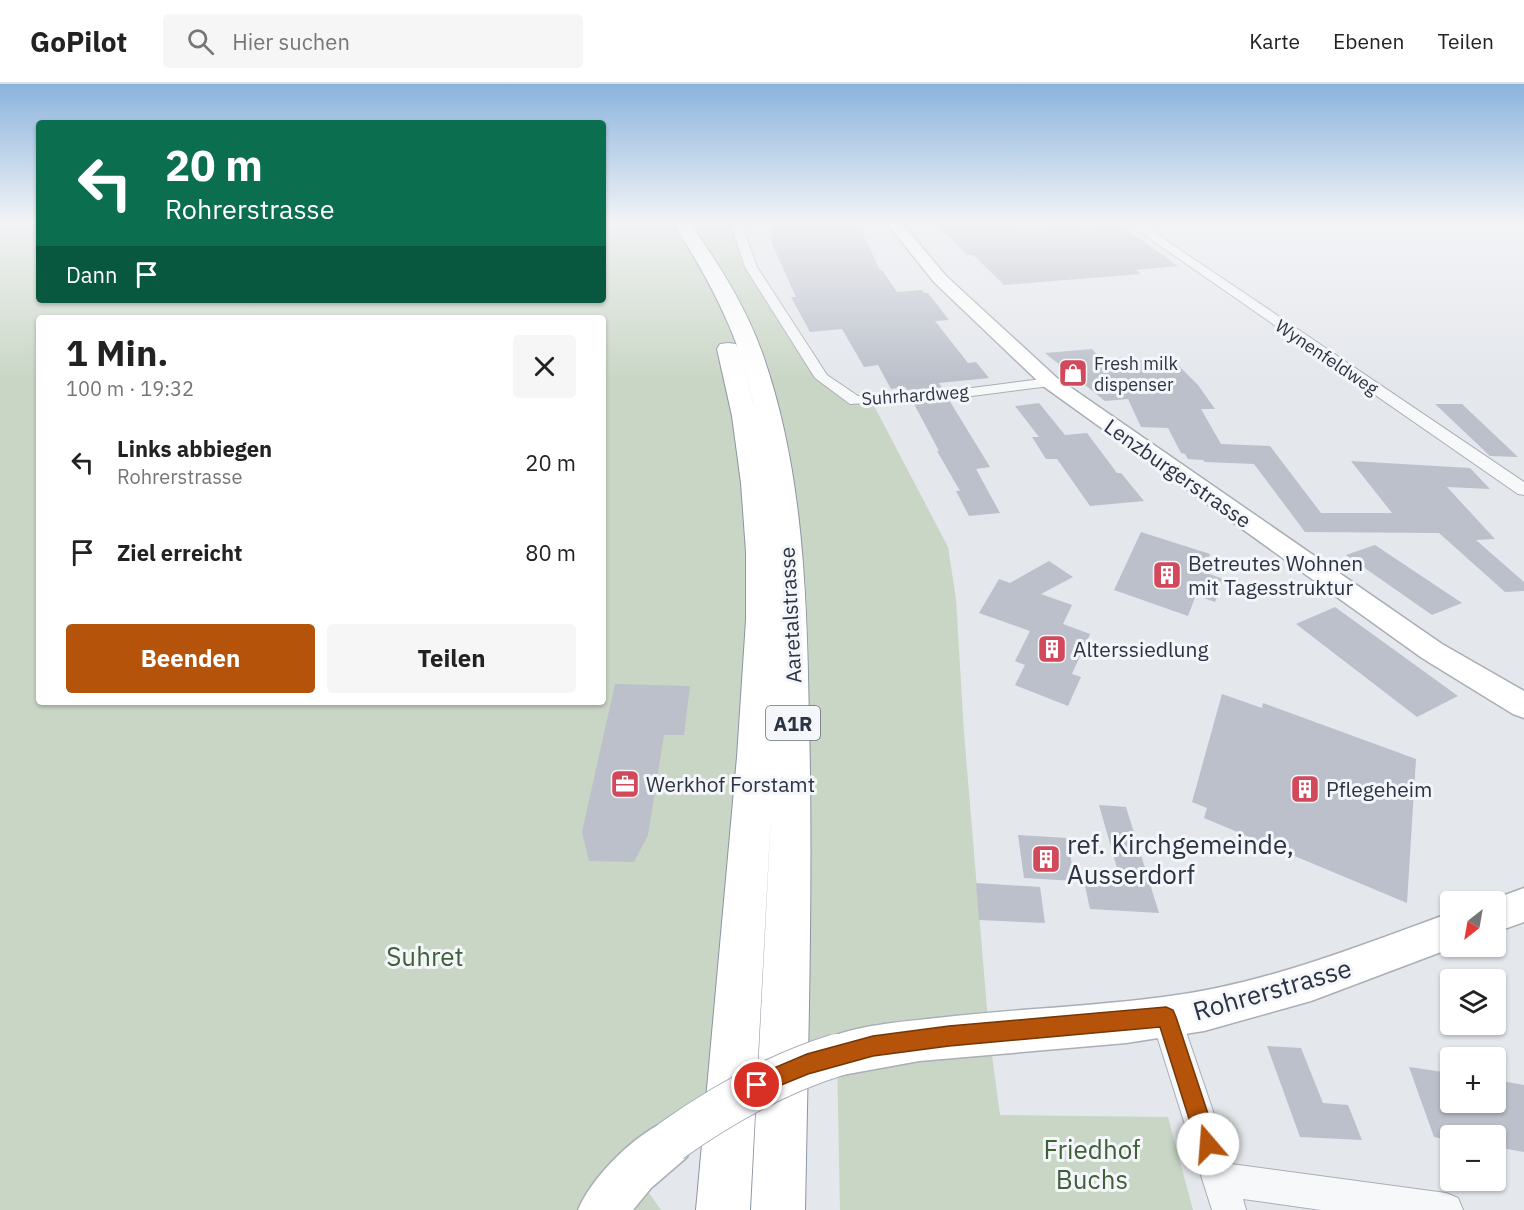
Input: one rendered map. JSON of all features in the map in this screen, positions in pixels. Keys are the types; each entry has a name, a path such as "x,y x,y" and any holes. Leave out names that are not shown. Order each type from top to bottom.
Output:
{"highway":[{"name":"Aaretalstrasse","path":"715,275 740,323 751,351 770,418 784,508 793,696 790,897 778,1210"},
{"name":"Aaretalstrasse","path":"707,300 733,367 747,427 753,467 761,573 760,711 723,1210"}],"main road":[{"name":"Lenzburgerstrasse","path":"936,275 1050,382 1437,655 1524,706"},
{"path":"1506,911 1524,905"},
{"name":"Rohrerstrasse","path":"602,1210 635,1172 671,1141 744,1092 780,1074 837,1055 873,1046 949,1036 1166,1017 1223,1006 1310,983 1440,935"}],"street":[{"name":"Suhrhardweg","path":"756,275 822,378 855,401 972,392 1050,382"},
{"name":"Wynenfeldweg","path":"1208,275 1524,490"},
{"path":"1166,1017 1224,1195 1446,1210"}],"green space":[{"name":"Suhret","path":"0,275 36,275 36,303 606,303 606,275 756,275 805,352 855,401 871,400 948,547 956,599 964,733 989,1033 1000,1115 1168,1117 1193,1210 840,1210 837,1055 635,1173 661,1210 0,1210"}],"building":[{"path":"786,275 885,275 897,292 922,290 928,293 949,320 935,321 968,363 976,362 989,378 939,383 942,388 891,389 878,365 864,367 842,329 810,332 791,297 796,297"},
{"path":"993,275 1134,275 1004,285"},
{"path":"1092,349 1101,359 1127,357 1131,361 1171,358 1198,385 1215,409 1201,409 1221,444 1270,446 1321,513 1392,513 1351,461 1470,468 1490,489 1447,487 1495,539 1476,540 1524,582 1524,591 1505,592 1439,533 1305,532 1254,464 1188,459 1185,454 1181,453 1168,428 1141,427 1128,399 1105,401 1045,353"},
{"path":"949,400 990,467 976,469 1000,513 969,516 956,491 960,491 913,402"},
{"path":"1039,403 1065,435 1087,433 1117,473 1121,473 1144,501 1090,506 1057,459 1046,459 1032,437 1039,437 1015,406"},
{"path":"1435,404 1462,404 1518,457 1490,456"},
{"name":"Betreutes Wohnen mit Tagesstruktur","path":"1141,532 1210,554 1204,572 1223,579 1215,602 1196,595 1188,616 1114,590"},
{"path":"1375,545 1462,603 1432,615 1346,555"},
{"name":"Alterssiedlung","path":"1049,561 1073,577 1041,594 1072,605 1063,624 1090,634 1072,674 1081,677 1068,706 1015,685 1025,665 1015,661 1030,631 979,613 999,579 1010,583"},
{"path":"1335,607 1458,696 1417,717 1296,624"},
{"name":"Werkhof Forstamt","path":"615,684 690,686 684,735 664,735 648,835 634,862 589,861 582,832"},
{"name":"Pflegeheim","path":"1222,694 1262,708 1263,703 1416,759 1407,903 1204,818 1207,808 1192,802"},
{"path":"1099,805 1126,807 1159,913 1090,909 1084,881 1121,882"},
{"path":"1018,835 1067,838 1075,881 1024,878"},
{"path":"976,883 1040,887 1045,923 979,920"},
{"path":"1267,1046 1301,1048 1323,1103 1348,1105 1362,1140 1300,1137"},
{"path":"1409,1067 1440,1072 1440,1113 1506,1113 1506,1082 1524,1085 1524,1152 1506,1149 1506,1125 1440,1125 1440,1138 1434,1137"}],"place":[{"name":"Fresh milk dispenser","path":"1073,373"},
{"name":"Betreutes Wohnen mit Tagesstruktur","path":"1167,575"},
{"name":"Alterssiedlung","path":"1052,649"},
{"name":"Werkhof Forstamt","path":"625,784"},
{"name":"Pflegeheim","path":"1305,789"},
{"name":"ref. Kirchgemeinde, Ausserdorf","path":"1046,859"}],"route":[{"path":"757,1085 807,1064 873,1046 949,1036 1042,1030 1166,1017 1208,1144"}],"park label":[{"name":"Friedhof Buchs","path":"1092,1164"}]}
